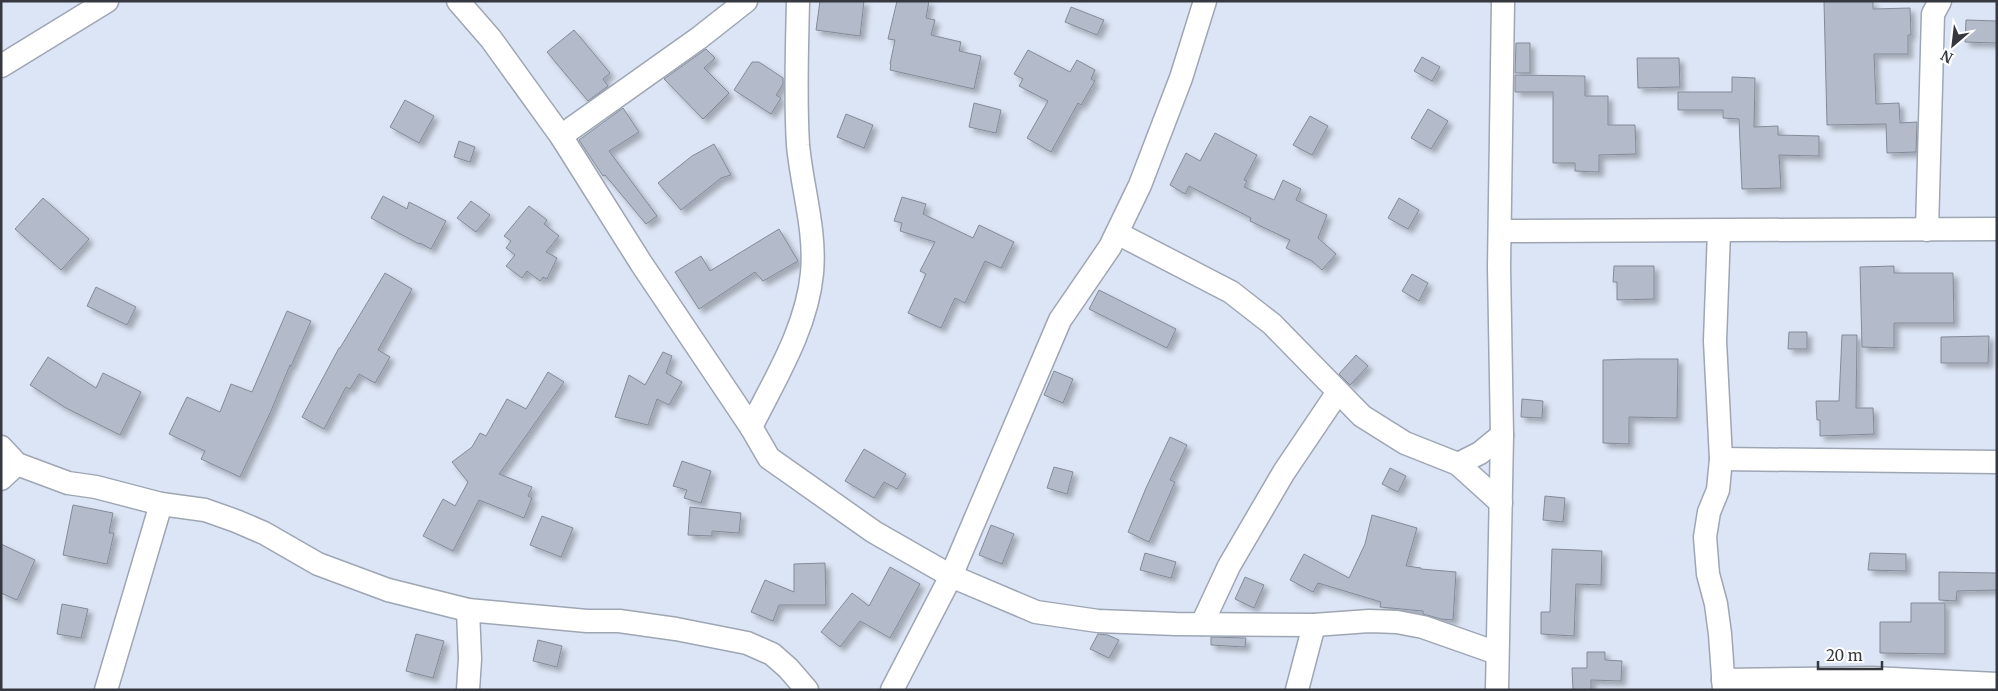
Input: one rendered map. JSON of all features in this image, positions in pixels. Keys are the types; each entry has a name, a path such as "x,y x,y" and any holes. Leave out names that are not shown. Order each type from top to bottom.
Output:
{"street":[{"path":"1,66 107,1"},
{"path":"458,1 491,39 561,136 641,264 751,427 769,458 874,532 951,576 1036,612 1098,621 1202,624 1314,625 1369,621 1397,622 1423,627 1497,653"},
{"path":"561,136 699,38 746,1"},
{"path":"751,427 789,351 805,308 812,274 813,240 798,145 798,1"},
{"path":"892,690 951,576 1060,320 1110,247 1140,185 1181,78 1205,1"},
{"path":"1498,690 1497,653 1502,435 1499,267 1500,109 1503,1"},
{"path":"1927,230 1932,5"},
{"path":"1500,231 1997,229"},
{"path":"1719,230 1715,342 1722,459 1718,490 1709,512 1706,537 1708,574 1716,604 1720,634 1723,685 1872,678 1997,684"},
{"path":"1117,233 1231,292 1272,324 1362,416 1406,443 1458,464 1500,503"},
{"path":"1202,624 1229,566 1284,472 1338,392"},
{"path":"1458,464 1480,453 1502,435"},
{"path":"1,447 9,472 96,487 161,504 205,510 264,533 318,564 388,590 468,610 629,622 748,643 772,654 788,668 807,690"},
{"path":"1722,459 1997,462"},
{"path":"106,690 161,504"},
{"path":"468,610 470,659 468,690"},
{"path":"1297,690 1314,625"}],"building":[{"path":"820,1 864,1 860,36 816,30"},
{"path":"897,1 929,1 926,18 935,20 931,35 961,42 959,51 981,56 974,89 890,70 895,40 888,39"},
{"path":"1824,1 1873,1 1873,9 1910,8 1911,35 1908,35 1908,54 1874,54 1876,104 1899,103 1900,123 1917,122 1916,152 1887,153 1886,124 1827,125"},
{"path":"1071,7 1104,20 1097,35 1065,22"},
{"path":"1966,20 1997,21 1997,43 1965,42"},
{"path":"574,30 610,73 603,79 608,86 588,101 547,52"},
{"path":"1516,43 1530,43 1530,73 1515,73"},
{"path":"706,49 715,58 704,68 729,93 703,119 664,79"},
{"path":"1028,50 1070,72 1077,60 1095,70 1091,79 1095,81 1081,105 1078,103 1051,152 1027,138 1048,101 1019,86 1023,79 1014,74"},
{"path":"1422,57 1440,67 1432,81 1414,71"},
{"path":"1637,58 1679,58 1680,87 1638,88"},
{"path":"752,62 759,62 783,78 783,84 776,95 781,98 771,114 734,90"},
{"path":"1515,75 1585,76 1585,96 1608,96 1608,125 1635,125 1636,154 1599,155 1599,172 1575,171 1575,163 1553,163 1553,92 1515,92"},
{"path":"1732,77 1755,78 1754,127 1778,126 1778,135 1819,136 1819,156 1779,155 1781,188 1742,189 1739,119 1723,118 1723,110 1678,110 1678,92 1732,92"},
{"path":"405,100 434,116 419,143 390,127"},
{"path":"974,103 1001,110 996,133 969,127"},
{"path":"623,108 639,132 609,151 657,216 646,224 605,175 603,176 579,140"},
{"path":"1428,109 1448,121 1431,149 1411,138"},
{"path":"846,114 873,125 864,148 837,137"},
{"path":"1310,116 1328,126 1312,155 1293,145"},
{"path":"1215,133 1257,155 1244,180 1247,181 1244,187 1274,200 1283,180 1301,189 1296,200 1327,215 1318,238 1336,254 1322,270 1312,261 1286,248 1290,240 1250,221 1251,218 1189,186 1185,194 1170,185 1186,153 1200,161"},
{"path":"459,141 475,147 470,162 454,157"},
{"path":"714,144 731,175 721,178 681,210 658,183 692,156"},
{"path":"383,196 407,209 409,202 446,221 431,249 371,218"},
{"path":"902,197 926,204 923,214 973,238 979,225 1014,242 1001,268 985,261 965,303 955,298 941,328 908,313 926,274 920,271 935,242 900,231 902,223 894,221"},
{"path":"43,198 89,239 61,270 15,229"},
{"path":"1399,198 1419,210 1408,229 1388,218"},
{"path":"471,201 490,215 476,232 457,218"},
{"path":"529,206 547,220 544,224 559,236 546,252 557,258 547,279 543,277 540,281 527,271 522,278 506,266 515,255 506,248 511,241 504,236"},
{"path":"779,229 798,261 763,281 755,272 699,309 675,272 701,256 710,271"},
{"path":"1614,266 1654,266 1654,299 1617,300 1617,282 1613,282"},
{"path":"1894,266 1894,273 1953,273 1954,323 1894,323 1894,348 1862,347 1860,267"},
{"path":"385,273 412,289 378,350 390,357 375,383 359,374 350,389 346,387 324,429 302,417 339,348"},
{"path":"1412,274 1428,283 1419,301 1402,291"},
{"path":"96,287 136,307 127,325 87,306"},
{"path":"1099,290 1176,329 1167,348 1089,309"},
{"path":"287,311 311,321 240,477 201,459 205,451 169,434 187,397 220,412 231,384 252,392"},
{"path":"1789,332 1807,332 1807,349 1788,349"},
{"path":"1842,335 1857,335 1856,408 1873,408 1874,434 1820,436 1820,420 1817,420 1816,401 1839,401"},
{"path":"1989,336 1988,363 1941,363 1941,337"},
{"path":"663,352 672,356 666,373 682,382 669,405 657,399 648,425 615,417 629,375 645,385"},
{"path":"1356,355 1368,366 1350,385 1339,374"},
{"path":"48,357 96,388 103,373 141,392 120,435 66,408 30,385"},
{"path":"1678,359 1677,418 1629,417 1629,444 1603,443 1603,360"},
{"path":"1054,371 1073,379 1063,403 1044,395"},
{"path":"548,372 564,382 499,474 532,487 528,496 532,498 524,518 479,500 453,551 423,536 443,499 455,506 468,482 452,462 472,447 480,433 486,436 507,399 526,409"},
{"path":"1522,399 1543,401 1542,418 1521,417"},
{"path":"1170,437 1187,445 1170,480 1175,482 1149,542 1128,532"},
{"path":"864,449 906,474 897,489 884,482 874,498 845,481"},
{"path":"682,461 711,471 701,503 684,498 687,490 673,486"},
{"path":"1054,467 1073,472 1067,494 1047,488"},
{"path":"1390,468 1406,476 1398,492 1382,484"},
{"path":"1545,496 1565,498 1563,522 1543,520"},
{"path":"73,505 113,513 109,533 114,533 107,564 63,555"},
{"path":"690,507 741,513 739,533 712,531 712,536 688,535"},
{"path":"1372,515 1417,528 1406,566 1456,572 1453,620 1423,614 1423,611 1380,607 1381,602 1318,583 1313,592 1290,580 1304,554 1349,578 1365,544"},
{"path":"542,516 573,528 561,557 530,545"},
{"path":"991,525 1014,534 1002,564 979,555"},
{"path":"1,544 35,560 17,600 1,593"},
{"path":"1552,549 1602,551 1601,585 1576,584 1574,636 1541,634 1541,612 1550,612"},
{"path":"1145,553 1176,562 1171,578 1140,570"},
{"path":"1870,553 1906,554 1906,571 1868,570"},
{"path":"825,563 826,605 779,605 773,621 751,612 765,580 794,592 794,564"},
{"path":"890,567 920,584 890,638 860,621 840,647 821,632 852,593 869,606"},
{"path":"1939,572 1997,573 1997,590 1957,591 1956,601 1939,600"},
{"path":"1245,577 1264,585 1254,608 1235,599"},
{"path":"1911,603 1945,603 1945,654 1880,653 1880,622 1911,622"},
{"path":"62,604 88,609 81,638 57,634"},
{"path":"416,634 444,641 433,678 406,671"},
{"path":"1098,634 1108,635 1119,640 1109,658 1090,649"},
{"path":"1211,637 1246,638 1245,647 1211,645"},
{"path":"538,640 562,646 557,667 533,661"},
{"path":"1587,652 1605,652 1605,660 1622,661 1621,681 1591,680 1591,690 1573,690 1572,668 1587,668"}]}
